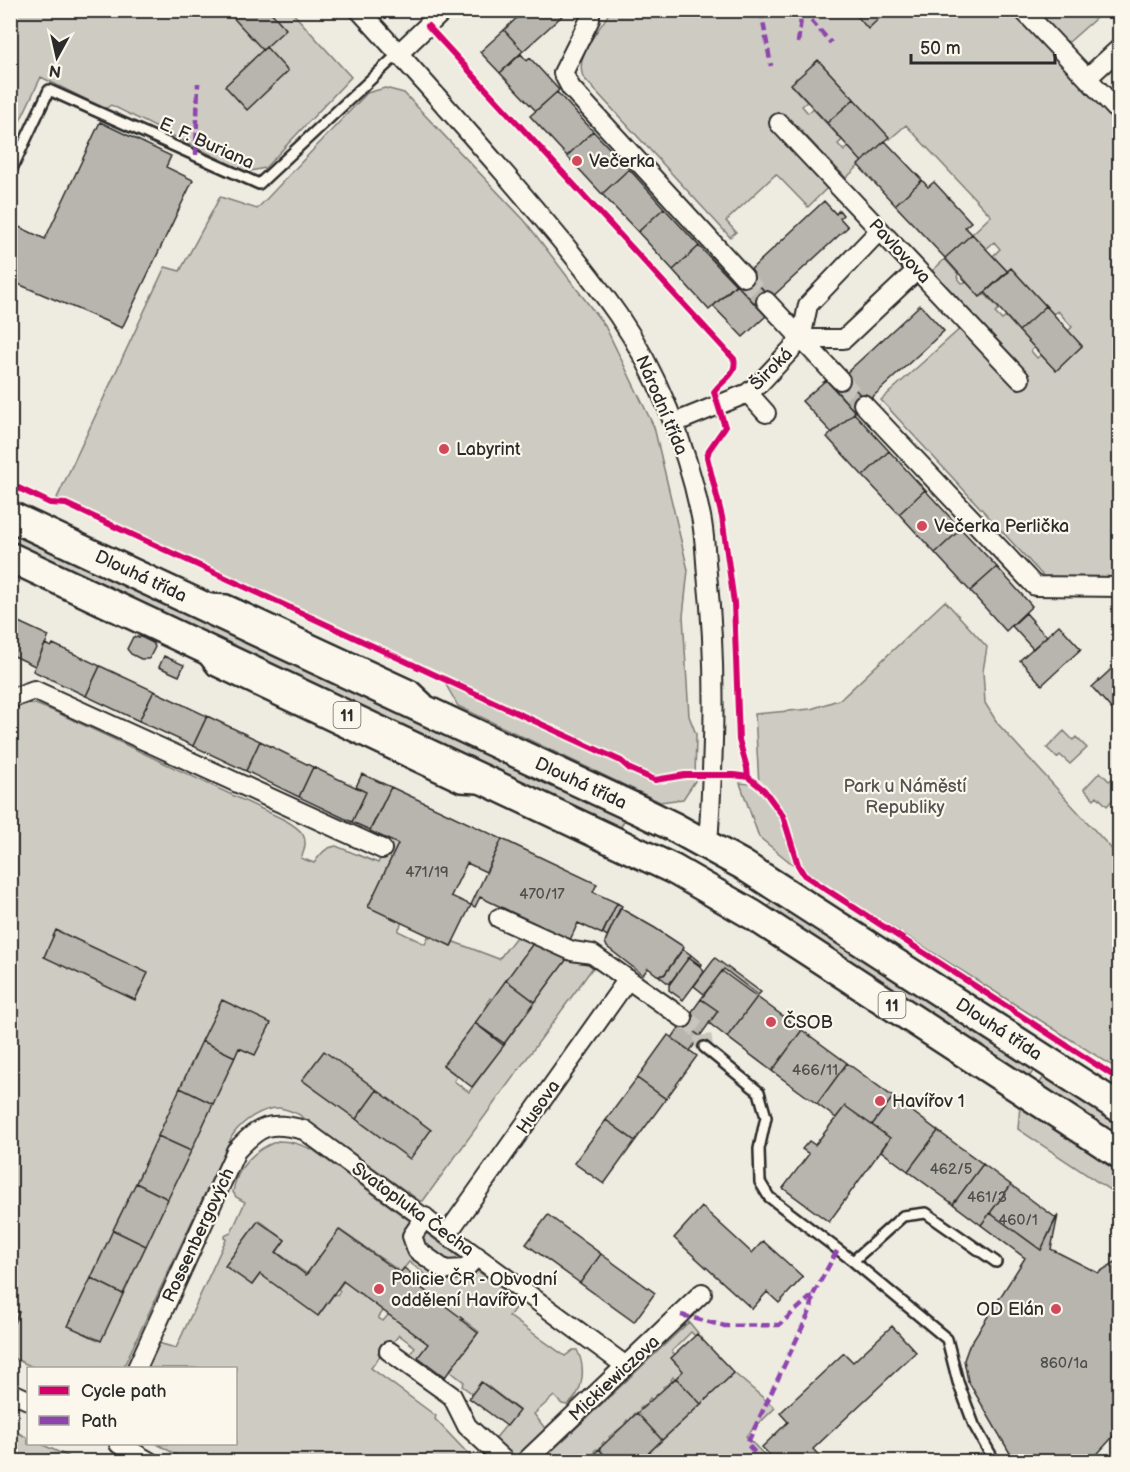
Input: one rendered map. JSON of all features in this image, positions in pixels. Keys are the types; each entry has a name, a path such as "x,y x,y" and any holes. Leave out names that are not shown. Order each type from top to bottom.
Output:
{"main road":[{"name":"Dlouhá třída","path":"10,516 190,598 639,810 708,845 964,1006 1119,1108"},
{"name":"Dlouhá třída","path":"10,557 662,864 722,896"},
{"name":"Národní třída","path":"708,845 722,896"},
{"name":"11","path":"722,896 1119,1154"}],"street":[{"name":"Národní třída","path":"359,10 576,257 639,349 674,423 701,514 712,616 714,717 708,845"},
{"path":"399,53 444,10"},
{"path":"590,10 590,19 563,73 571,88 744,277"},
{"path":"1023,10 1119,113"},
{"path":"1086,78 1119,48"},
{"name":"Pavlovova","path":"779,123 1020,379"},
{"name":"Široká","path":"674,423 748,393 801,339 808,304 880,230"},
{"name":"Široká","path":"801,339 844,339 917,270"},
{"name":"Široká","path":"766,301 840,380"},
{"path":"748,393 766,413"},
{"path":"863,404 1035,586 1119,587"},
{"path":"10,699 34,690 382,849"},
{"path":"499,918 572,951 592,954 683,1018"},
{"name":"Husova","path":"447,1234 628,979"},
{"name":"Svatopluka Čecha","path":"282,1124 304,1130 626,1366"},
{"name":"Rossenbergových","path":"137,1367 236,1151 255,1131 282,1124"},
{"path":"425,1217 412,1236 417,1250 445,1270 465,1269 477,1256"},
{"name":"Mickiewiczova","path":"525,1461 702,1293"},
{"path":"389,1351 452,1395 467,1426 506,1461"},
{"path":"10,1392 27,1400"},
{"path":"122,1445 150,1461"}],"lane":[{"name":"E. F. Buriana","path":"10,173 50,90 258,184 399,53"},
{"path":"704,1047 759,1092 766,1118 759,1149 760,1182 769,1197 853,1261 947,1339 958,1382 974,1425 994,1461"},
{"path":"853,1261 903,1216 926,1213 996,1263"}],"green space":[{"path":"10,11 291,11 351,77 265,168 246,172 111,105 105,109 41,77 11,140"},
{"path":"610,11 1016,11 1119,122 1119,582 1045,578 881,400 962,327 1026,373 932,271 945,259 958,274 957,277 962,283 966,282 980,297 985,294 999,309 995,313 1002,320 1006,317 1034,347 1031,351 1037,358 1041,355 1056,370 1082,346 1068,331 1072,327 1058,311 1053,314 1011,268 1007,271 993,256 1000,249 994,242 986,249 972,234 991,216 906,125 890,139 819,61 798,80 796,78 792,86 807,102 802,106 808,113 813,109 842,140 838,144 844,151 848,147 863,162 846,178 789,118 785,121 809,162 806,165 820,180 830,185 808,207 776,174 726,221 736,232 730,237 583,77 581,68 585,51"},
{"path":"1037,11 1104,11 1069,42 1064,40"},
{"path":"385,88 404,93 525,221 605,326 654,427 688,570 683,616 689,716 696,734 695,781 683,799 660,802 458,706 441,676 57,498 165,267 180,271 220,197 257,209 367,93"},
{"path":"12,529 626,816 619,831 11,546"},
{"name":"Park u Náměstí Republiky","path":"945,601 987,647 983,671 985,703 998,724 1119,857 1119,1070 791,863 759,837 740,783 759,785 755,714 811,709 841,699"},
{"path":"26,703 56,712 285,820 296,827 305,839 301,858 314,863 326,850 336,846 378,863 389,839 398,843 402,922 398,931 425,944 428,937 432,936 451,946 454,942 499,959 519,933 537,938 493,1000 490,998 487,1003 489,1005 444,1066 457,1076 454,1081 469,1092 566,960 562,957 565,952 594,966 423,1201 298,1114 282,1108 273,1108 246,1121 232,1136 123,1367 33,1367 11,1357 11,708"},
{"path":"1064,731 1073,740 1076,737 1087,748 1070,764 1060,755 1057,758 1047,748"},
{"path":"1100,772 1109,781 1113,778 1119,785 1119,793 1107,806 1097,796 1094,799 1084,789"},
{"path":"772,901 1036,1067 1027,1080 766,910"},
{"path":"1046,1074 1119,1122 1119,1141 1037,1087"},
{"path":"1020,1105 1119,1173 1119,1196 1018,1129"},
{"path":"278,1141 296,1143 313,1150 520,1302 509,1316 565,1356 577,1350 582,1364 582,1380 577,1394 567,1405 562,1404 554,1396 534,1414 545,1432 518,1457 511,1456 494,1440 519,1410 482,1382 473,1394 462,1386 464,1382 450,1371 479,1332 420,1287 427,1276 409,1262 401,1272 340,1230 307,1274 277,1252 285,1240 259,1220 226,1265 252,1285 261,1273 319,1315 334,1294 337,1295 340,1291 338,1289 344,1281 384,1310 378,1318 383,1321 389,1314 429,1343 421,1361 424,1364 428,1363 427,1366 431,1370 434,1367 446,1376 442,1383 408,1357 415,1347 399,1335 391,1345 386,1342 371,1368 436,1416 435,1419 475,1461 187,1461 159,1445 237,1445 237,1367 144,1367 158,1343 176,1348 226,1239 224,1238 231,1233 245,1202 236,1197 233,1192 238,1175 254,1154"},
{"path":"689,1322 698,1333 695,1336 691,1332 672,1351 675,1355 672,1358 684,1371 675,1379 673,1377 672,1382 663,1387 664,1389 652,1400 650,1398 649,1403 640,1408 637,1415 635,1413 629,1422 627,1420 626,1424 609,1437 610,1439 594,1451 595,1453 586,1461 540,1462"},
{"path":"734,1373 775,1408 746,1436 770,1461 639,1462"},
{"path":"11,1429 27,1437 27,1445 43,1445 78,1461 11,1461"}],"building":[{"path":"226,10 269,10 286,29 263,50"},
{"path":"525,10 557,10 562,16 523,51 504,30"},
{"path":"852,10 888,10 868,29"},
{"path":"504,30 523,51 500,73 480,52"},
{"path":"266,47 288,71 247,110 225,86"},
{"path":"521,54 527,61 530,58 559,90 536,111 500,73"},
{"path":"818,60 854,99 827,123 791,84"},
{"path":"557,92 593,131 567,156 530,116"},
{"path":"854,99 889,137 862,162 827,123"},
{"path":"100,122 171,156 166,167 193,180 122,328 11,281 10,283 10,230 14,232 17,226 45,239"},
{"path":"593,131 629,169 602,194 567,156"},
{"path":"885,141 922,180 895,205 858,165"},
{"path":"629,169 664,208 638,232 602,194"},
{"path":"922,180 928,187 934,182 971,222 965,227 972,234 945,258 895,205"},
{"path":"824,201 836,214 839,210 843,215 840,218 848,227 771,298 747,273"},
{"path":"664,208 699,246 673,270 638,232"},
{"path":"972,234 1008,272 980,297 945,258"},
{"path":"699,246 736,285 709,310 673,270"},
{"path":"1011,268 1046,306 1019,331 985,292"},
{"path":"748,273 770,297 759,308 736,284"},
{"path":"736,284 766,316 743,337 713,306"},
{"path":"920,305 944,331 867,402 843,376"},
{"path":"1046,306 1082,346 1056,371 1019,331"},
{"path":"844,377 866,401 855,412 833,387"},
{"path":"826,380 855,412 832,433 802,401"},
{"path":"854,413 889,451 863,476 827,437"},
{"path":"889,451 925,490 899,514 863,476"},
{"path":"925,490 961,529 935,553 899,514"},
{"path":"961,529 997,567 970,591 935,553"},
{"path":"997,567 1032,606 1006,631 970,591"},
{"path":"1026,613 1047,636 1033,649 1012,626"},
{"path":"10,618 49,636 35,666 10,654"},
{"path":"1059,625 1081,649 1042,685 1020,660"},
{"path":"133,637 141,637 153,643 155,647 149,659 141,659 127,649"},
{"path":"45,644 51,647 53,644 100,666 86,696 33,671"},
{"path":"164,656 184,665 179,676 159,667"},
{"path":"1120,661 1120,723 1113,717 1116,714 1092,687"},
{"path":"100,666 154,691 139,721 86,696"},
{"path":"154,691 207,716 193,746 139,721"},
{"path":"207,716 260,741 246,771 193,746"},
{"path":"260,741 313,767 299,797 246,771"},
{"path":"313,767 366,792 352,822 299,797"},
{"path":"362,774 391,787 370,830 352,822 366,792 356,787"},
{"path":"391,787 502,839 486,872 467,863 451,896 471,905 451,946 368,907 398,844 370,831"},
{"path":"502,839 597,884 593,892 617,903 602,934 578,923 570,940 480,897 475,907 471,905"},
{"path":"617,903 622,906 607,936 603,933"},
{"path":"620,908 684,947 664,975 657,975 648,968 643,975 607,947 605,942"},
{"path":"56,930 148,973 135,1000 44,957"},
{"path":"537,938 567,959 535,1002 506,980"},
{"path":"683,949 691,955 669,984 659,976 665,974"},
{"path":"691,955 702,964 701,967 689,958"},
{"path":"689,957 700,965 704,972 683,1000 669,990 669,985"},
{"path":"715,958 761,992 758,995 724,969 704,994 694,986"},
{"path":"722,971 757,997 727,1037 709,1023 718,1011 701,999"},
{"path":"506,980 535,1002 503,1045 475,1023"},
{"path":"757,997 802,1030 772,1071 727,1037"},
{"path":"701,999 718,1011 700,1036 683,1024"},
{"path":"222,1000 271,1023 255,1055 239,1048 235,1057 202,1041"},
{"path":"683,1022 700,1036 690,1051 672,1038"},
{"path":"475,1023 505,1044 472,1087 443,1065"},
{"path":"802,1030 847,1063 817,1104 772,1071"},
{"path":"668,1035 697,1056 666,1099 637,1078"},
{"path":"202,1041 235,1057 213,1104 180,1088"},
{"path":"324,1051 377,1090 356,1119 302,1080"},
{"path":"847,1063 893,1097 872,1125 845,1106 836,1118 817,1104"},
{"path":"637,1078 666,1099 635,1141 606,1120"},
{"path":"180,1088 213,1104 191,1151 158,1136"},
{"path":"377,1090 431,1130 410,1159 356,1119"},
{"path":"893,1097 938,1131 908,1171 881,1151 890,1138 872,1125"},
{"path":"845,1106 890,1138 829,1222 783,1188 809,1154 802,1149 809,1141 815,1145"},
{"path":"606,1120 635,1141 604,1184 574,1163"},
{"path":"938,1131 983,1164 953,1204 908,1171"},
{"path":"158,1136 191,1151 168,1199 136,1183"},
{"path":"983,1164 1011,1185 981,1225 953,1204"},
{"path":"136,1183 168,1199 146,1246 113,1230"},
{"path":"1011,1185 1056,1218 1041,1250 990,1213"},
{"path":"702,1207 752,1253 763,1241 803,1277 779,1303 767,1292 752,1309 674,1238"},
{"name":"OD Elán","path":"990,1213 1041,1250 1058,1215 1051,1249 1098,1273 1120,1259 1120,1429 1090,1462 1015,1462 968,1381 964,1360 969,1346 1025,1258 981,1225"},
{"path":"548,1215 601,1254 580,1283 526,1244"},
{"path":"258,1221 285,1240 276,1252 306,1275 339,1230 400,1273 404,1268 423,1282 420,1287 478,1333 445,1377 418,1357 428,1344 343,1281 318,1316 260,1274 252,1285 225,1266"},
{"path":"113,1230 146,1246 123,1294 91,1278"},
{"path":"601,1254 655,1293 634,1322 580,1283"},
{"path":"91,1278 123,1294 101,1341 68,1326"},
{"path":"10,1308 19,1312 10,1331"},
{"path":"892,1326 916,1352 813,1449 825,1462 776,1462 762,1447 788,1422 780,1413 844,1353 853,1362"},
{"path":"697,1334 734,1373 701,1404 676,1378 683,1371 671,1358"},
{"path":"676,1378 701,1404 662,1440 637,1413"},
{"path":"481,1382 519,1411 507,1426 469,1398"},
{"path":"637,1413 662,1440 639,1462 611,1462 599,1449"},
{"path":"599,1449 611,1462 586,1462"}],"tunnel":[{"path":"744,277 766,301"},
{"path":"840,380 863,404"},
{"path":"683,1018 702,1032 704,1047"}],"marked path":[{"path":"761,10 771,66"},
{"path":"802,10 831,43"},
{"path":"798,43 802,10"},
{"path":"196,155 198,83"},
{"path":"764,1462 747,1444 811,1309 813,1295 838,1249"},
{"path":"681,1315 725,1326 779,1325 813,1295"}],"cycle path":[{"path":"428,26 734,359 732,373 714,392 725,427 709,450 707,457 722,517 734,603 739,740 748,777"},
{"path":"10,484 50,503 66,504 621,761 630,769 655,780 685,775 748,777 764,790 783,816 798,865 804,875 1120,1080"}],"place":[{"name":"Večerka","path":"577,161"},
{"name":"Labyrint","path":"444,449"},
{"name":"Večerka Perlička","path":"922,526"},
{"name":"ČSOB","path":"771,1022"},
{"name":"Havířov 1","path":"880,1101"},
{"name":"Policie ČR - Obvodní oddělení Havířov 1","path":"379,1289"},
{"name":"OD Elán","path":"1056,1309"}]}
